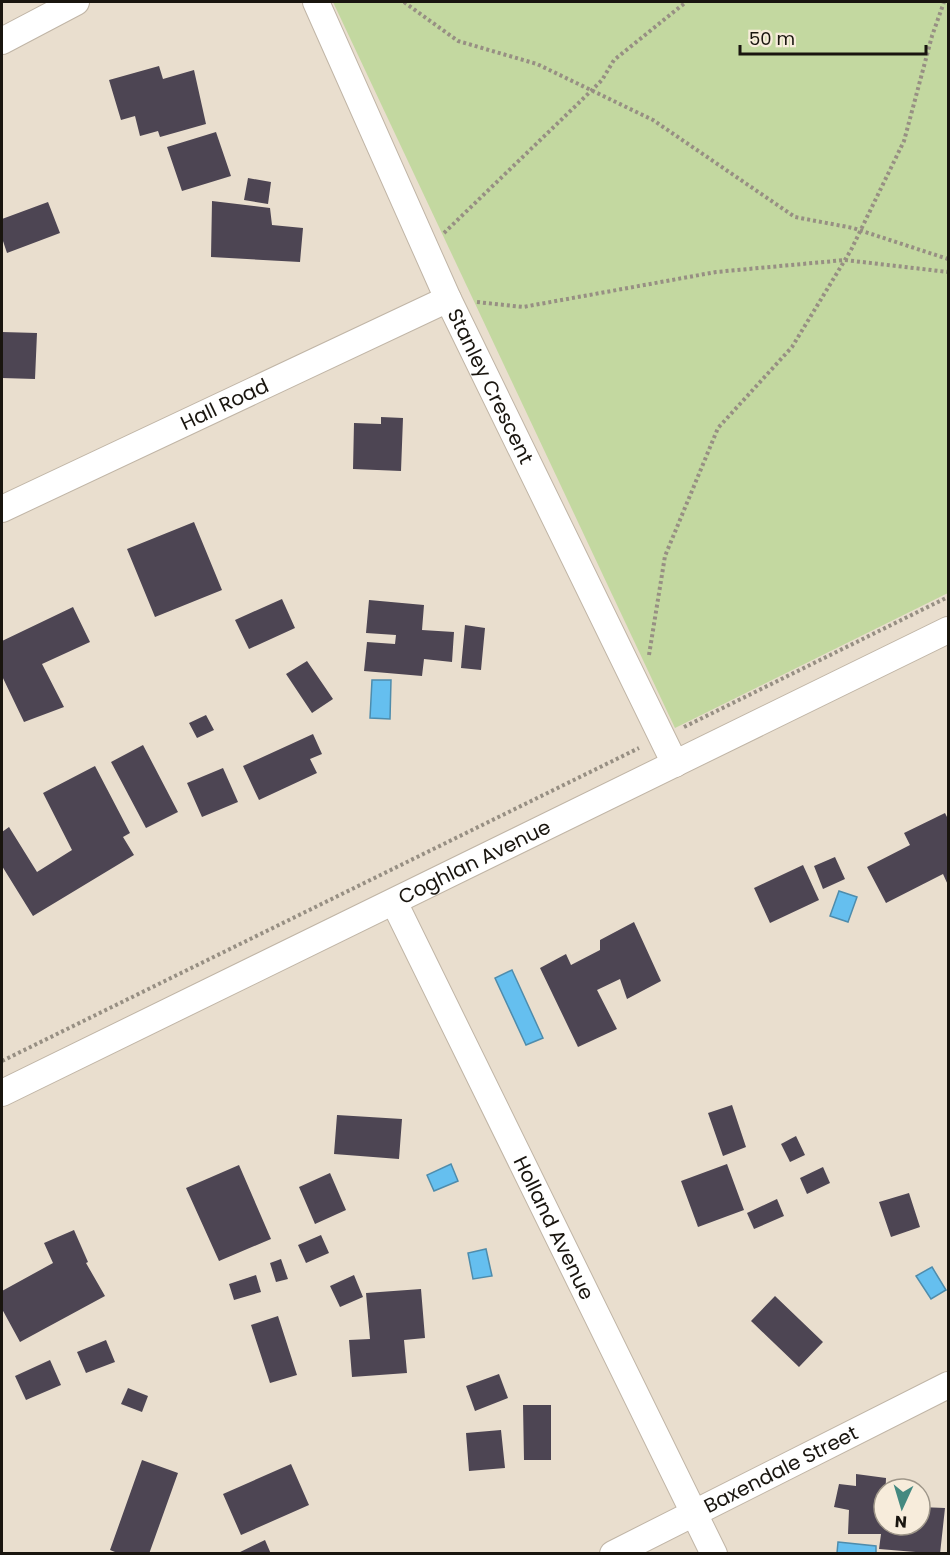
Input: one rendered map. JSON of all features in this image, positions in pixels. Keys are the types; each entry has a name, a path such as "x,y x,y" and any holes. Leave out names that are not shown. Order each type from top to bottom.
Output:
{"street":[{"path":"2,41 76,2"},
{"name":"Stanley Crescent","path":"316,2 448,299 675,764"},
{"name":"Hall Road","path":"2,509 448,299"},
{"name":"Coghlan Avenue","path":"2,1093 948,630"},
{"name":"Holland Avenue","path":"394,902 714,1554"},
{"name":"Baxendale Street","path":"613,1554 948,1385"}],"path":[{"path":"404,2 458,41 537,64 653,120 795,217 860,231 948,259"},
{"path":"426,250 512,170 603,80 614,60 686,2"},
{"path":"643,697 665,556 718,428 792,347 845,260 904,141 932,36 945,2"},
{"path":"448,299 523,307 602,295 716,272 845,260 948,272"},
{"path":"2,1061 948,597"}],"green space":[{"path":"333,2 948,2 948,593 675,728"}],"water":[{"path":"372,680 391,680 390,719 370,718"},
{"path":"839,891 857,897 848,922 830,916"},
{"path":"512,970 543,1038 526,1045 495,978"},
{"path":"451,1164 458,1181 434,1191 427,1175"},
{"path":"486,1249 492,1276 473,1279 468,1253"},
{"path":"932,1267 946,1290 931,1299 916,1276"},
{"path":"838,1542 876,1546 876,1553 837,1553"}],"building":[{"path":"159,66 163,79 194,70 206,124 160,137 158,131 140,136 135,116 121,120 109,80"},
{"path":"216,132 231,176 182,191 167,147"},
{"path":"248,178 271,182 268,204 244,200"},
{"path":"212,201 270,208 272,225 303,228 300,262 211,257"},
{"path":"48,202 60,233 7,253 2,238 2,219"},
{"path":"2,332 37,333 35,379 2,378"},
{"path":"381,417 403,418 401,471 353,469 354,423 381,424"},
{"path":"194,522 222,590 155,617 127,549"},
{"path":"282,599 295,628 249,649 235,620"},
{"path":"369,600 424,605 422,630 454,632 452,662 424,659 422,676 364,671 367,642 395,644 396,635 366,633"},
{"path":"73,607 90,642 42,664 64,707 24,722 2,676 2,641"},
{"path":"465,625 485,628 481,670 461,668"},
{"path":"307,661 333,699 312,713 286,674"},
{"path":"206,715 214,730 197,738 189,723"},
{"path":"313,734 322,754 310,759 317,773 259,800 243,766"},
{"path":"143,745 178,812 146,828 111,762"},
{"path":"95,766 130,833 123,837 134,855 33,916 2,866 2,832 9,827 37,872 72,850 43,793"},
{"path":"223,768 238,802 202,817 187,783"},
{"path":"945,813 948,819 948,885 943,874 886,903 867,867 910,845 904,833"},
{"path":"835,857 845,879 823,889 814,866"},
{"path":"803,865 819,900 770,923 754,888"},
{"path":"634,922 661,981 627,999 620,979 597,990 617,1029 578,1047 540,968 566,954 571,965 600,950 600,940"},
{"path":"732,1105 746,1147 723,1156 708,1113"},
{"path":"337,1115 402,1119 399,1159 334,1154"},
{"path":"796,1136 805,1155 790,1162 781,1144"},
{"path":"727,1164 744,1210 698,1227 681,1181"},
{"path":"239,1165 271,1239 219,1261 186,1188"},
{"path":"823,1167 830,1183 807,1194 800,1178"},
{"path":"330,1173 346,1210 315,1224 299,1187"},
{"path":"909,1193 920,1227 891,1237 879,1202"},
{"path":"777,1199 784,1216 754,1229 747,1213"},
{"path":"74,1230 88,1262 86,1263 105,1296 20,1342 2,1309 2,1291 53,1263 44,1243"},
{"path":"321,1235 329,1253 306,1263 298,1245"},
{"path":"281,1259 288,1279 276,1282 270,1263"},
{"path":"256,1275 261,1292 234,1300 229,1284"},
{"path":"354,1275 363,1297 340,1307 330,1286"},
{"path":"421,1289 425,1338 404,1340 407,1373 352,1377 349,1340 370,1339 366,1293"},
{"path":"775,1296 823,1342 799,1367 751,1321"},
{"path":"278,1316 297,1375 270,1383 251,1325"},
{"path":"106,1340 115,1362 86,1373 77,1352"},
{"path":"50,1360 61,1385 26,1400 15,1376"},
{"path":"499,1374 508,1398 475,1411 466,1386"},
{"path":"128,1388 148,1396 142,1412 121,1404"},
{"path":"523,1405 551,1405 551,1460 524,1460"},
{"path":"501,1430 505,1468 469,1471 466,1433"},
{"path":"142,1460 178,1473 149,1554 120,1554 110,1550"},
{"path":"291,1464 309,1505 241,1535 223,1494"},
{"path":"856,1474 878,1477 872,1477 872,1534 848,1534 849,1510 834,1507 839,1484 856,1486"},
{"path":"932,1507 945,1508 940,1554 879,1549 881,1537 932,1537"},
{"path":"265,1540 271,1554 236,1554"}]}
